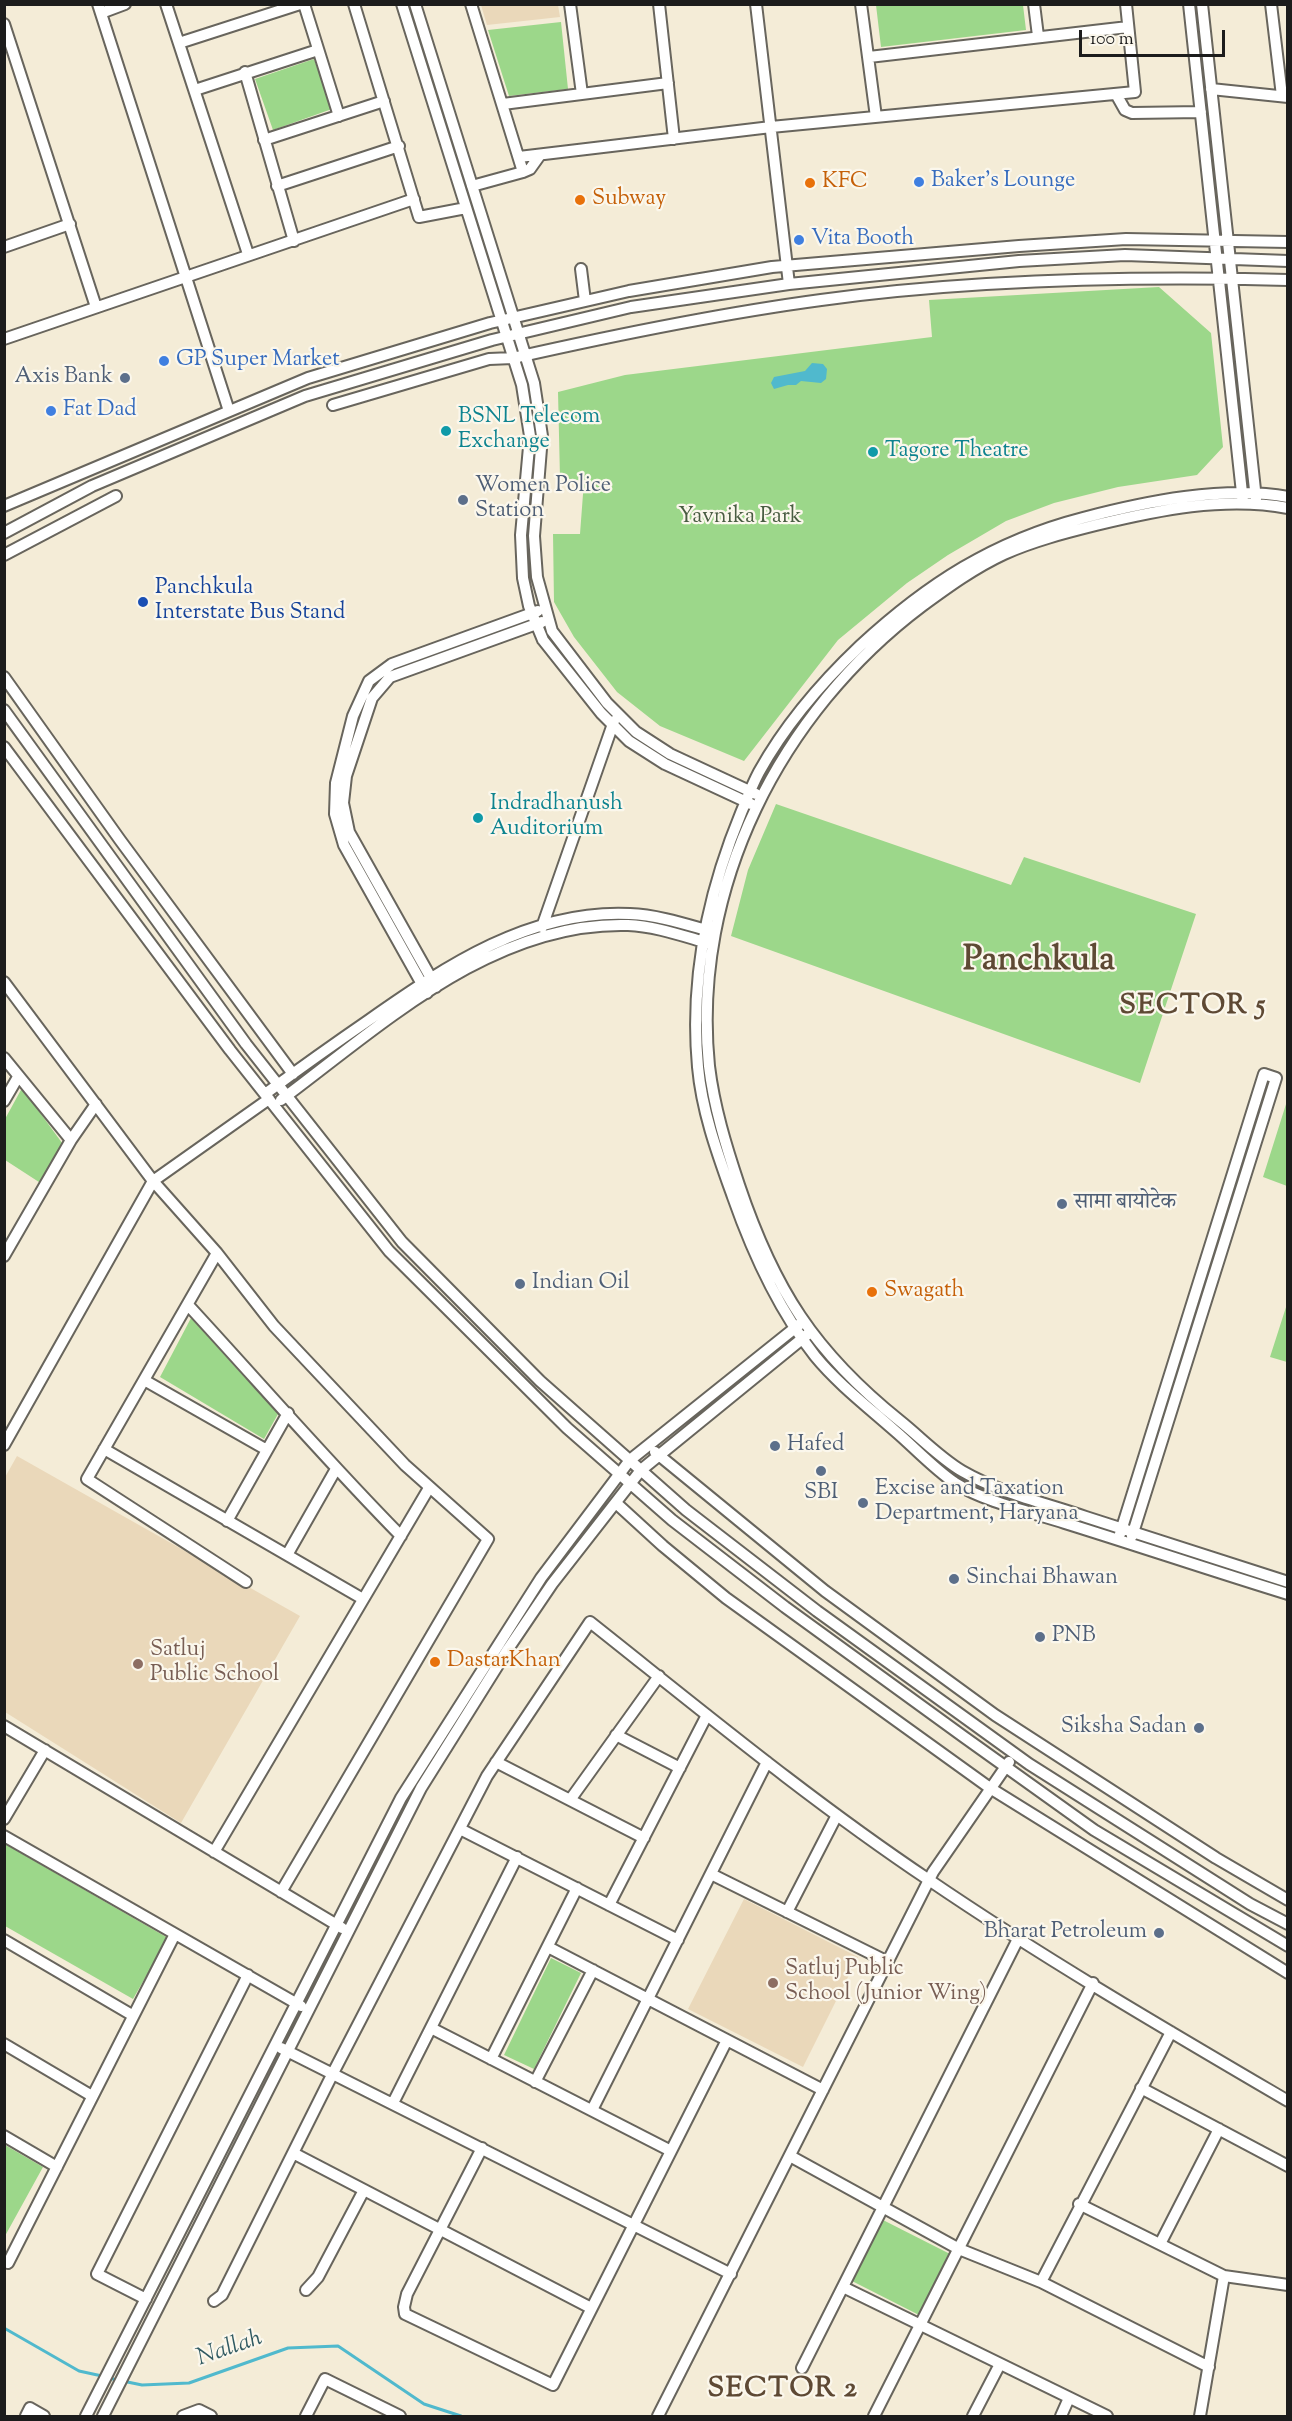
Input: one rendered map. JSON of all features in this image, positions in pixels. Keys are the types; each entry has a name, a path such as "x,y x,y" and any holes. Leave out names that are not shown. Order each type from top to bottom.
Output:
{"street":[{"path":"125,4 100,9 229,411"},
{"path":"166,4 248,254"},
{"path":"180,43 302,4 339,116"},
{"path":"354,4 419,217 466,208"},
{"path":"402,4 522,386 530,436 521,535 523,578 532,613 543,640 613,725 629,741 665,764 754,799"},
{"path":"415,4 534,383 542,436 534,536 537,577 552,632 616,712 636,732 670,754 754,799"},
{"path":"471,4 523,172"},
{"path":"570,4 582,94"},
{"path":"659,4 674,139"},
{"path":"756,4 789,284"},
{"path":"861,4 876,117"},
{"path":"1034,4 1038,36"},
{"path":"519,157 771,127 1135,92 1126,4"},
{"path":"1189,4 1243,500"},
{"path":"1202,4 1256,500"},
{"path":"1211,89 1285,96 1271,4"},
{"path":"4,24 96,307"},
{"path":"868,57 1128,27"},
{"path":"1275,36 1287,38"},
{"path":"195,90 318,50"},
{"path":"245,72 294,240"},
{"path":"503,104 668,83"},
{"path":"1116,94 1125,110 1132,113 1201,112"},
{"path":"264,140 384,101"},
{"path":"277,186 399,146"},
{"path":"472,186 530,169 540,155"},
{"path":"4,339 414,199"},
{"path":"4,247 70,224"},
{"path":"4,506 308,378 501,320 640,289 787,266 1126,239 1287,242"},
{"path":"4,533 92,486 305,396 507,337 631,307 789,284 1019,261 1125,255 1287,261"},
{"path":"581,269 585,301"},
{"path":"333,405 489,359 513,358 737,312 824,300 1111,278 1287,280"},
{"path":"1233,413 1246,412"},
{"path":"1287,497 1243,500 1203,495 1136,504 1047,527 999,547 952,572 892,617 838,667 795,717 758,774 754,799 724,856 709,904 711,931 708,986 709,1065 722,1133 750,1218 781,1288 806,1335 884,1408 957,1484 1004,1503 1287,1594"},
{"path":"4,555 75,515 116,496"},
{"path":"1256,500 1287,508"},
{"path":"429,986 344,845 335,814 336,783 352,716 369,681 392,664 544,608"},
{"path":"429,986 349,832 342,803 346,776 372,698 390,677 548,620"},
{"path":"4,677 120,840 293,1074"},
{"path":"4,710 278,1085 402,1242 540,1381 686,1510 817,1611 1014,1754 1250,1904 1287,1924"},
{"path":"536,938 544,924 616,712"},
{"path":"4,747 270,1100 389,1251 567,1428 672,1520 785,1607 1005,1767 1094,1830 1287,1946"},
{"path":"270,1100 278,1085 293,1074 504,939 544,924 597,914 632,914 711,931"},
{"path":"6,1437 153,1181 270,1100 286,1095 429,986 536,938 598,925 631,925 709,943"},
{"path":"4,982 153,1181 217,1253 274,1326 429,1488 488,1539 281,1892"},
{"path":"4,1058 70,1140"},
{"path":"1118,1540 1264,1074 1276,1078 1130,1544"},
{"path":"4,1101 18,1077"},
{"path":"4,1256 70,1140 96,1104"},
{"path":"217,1253 87,1479 246,1582"},
{"path":"188,1305 288,1413 336,1469 401,1536"},
{"path":"86,2416 401,1798 541,1578 630,1460 799,1324"},
{"path":"105,2413 287,2050 428,1778 546,1593 641,1470 806,1335"},
{"path":"144,1380 267,1450"},
{"path":"227,1521 288,1413"},
{"path":"918,1443 961,1470 1009,1492 1287,1582"},
{"path":"648,1446 825,1591 995,1715 1216,1858 1287,1900"},
{"path":"104,1449 363,1599"},
{"path":"287,1555 336,1469"},
{"path":"214,1852 429,1488"},
{"path":"616,1503 663,1546 726,1598 990,1788 1287,1973"},
{"path":"214,2301 222,2295 333,2073 496,1762 590,1622 767,1762 929,1880 1171,2032 1287,2101"},
{"path":"570,1800 659,1676"},
{"path":"609,1905 707,1715"},
{"path":"4,1726 348,1931"},
{"path":"616,1735 680,1768"},
{"path":"4,1819 45,1750"},
{"path":"658,2416 929,1880 1014,1754"},
{"path":"496,1762 644,1838"},
{"path":"592,2110 767,1762"},
{"path":"787,1912 837,1815"},
{"path":"460,1828 678,1940"},
{"path":"4,1836 308,2009"},
{"path":"393,2103 517,1857"},
{"path":"711,1874 888,1962"},
{"path":"491,2059 577,1888"},
{"path":"1224,1934 1235,1915"},
{"path":"8,2263 175,1934"},
{"path":"802,2368 1019,1937"},
{"path":"4,1940 132,2015"},
{"path":"548,1947 823,2090"},
{"path":"535,2082 593,1970"},
{"path":"146,2299 97,2274 248,1975"},
{"path":"874,2416 1093,1983"},
{"path":"431,2028 671,2151"},
{"path":"1041,2282 1079,2204 1171,2032"},
{"path":"482,2148 407,2294 405,2314 553,2385 727,2040"},
{"path":"4,2044 92,2096"},
{"path":"276,2045 730,2274"},
{"path":"1141,2088 1287,2166"},
{"path":"1160,2244 1219,2129"},
{"path":"4,2136 57,2167"},
{"path":"293,2153 591,2308"},
{"path":"790,2156 959,2249 1041,2282 1209,2367"},
{"path":"306,2290 318,2277 364,2190"},
{"path":"1079,2204 1224,2276 1287,2285"},
{"path":"1200,2416 1224,2276"},
{"path":"843,2286 1107,2416"},
{"path":"973,2416 1000,2364"},
{"path":"306,2416 325,2379 400,2416"},
{"path":"1061,2416 1069,2398"},
{"path":"26,2416 30,2409 44,2416"},
{"path":"183,2416 199,2410 211,2416"}],"shaded area":[{"path":"481,5 558,5 560,17 487,25"},
{"name":"Satluj Public School","path":"17,1456 300,1616 181,1823 5,1712 4,1479"},
{"name":"Satluj Public School (Junior Wing)","path":"744,1899 858,1957 803,2067 688,2009"}],"green space":[{"path":"876,5 1023,5 1026,30 881,47"},
{"path":"561,22 568,89 509,96 488,30"},
{"path":"314,59 332,109 273,130 255,79"},
{"name":"Yavnika Park","path":"1159,287 1211,333 1223,447 1197,475 1118,487 1054,503 1006,521 948,555 907,583 838,640 744,761 660,726 617,692 574,637 554,602 553,534 580,534 584,481 560,478 558,392 625,375 932,337 929,300"},
{"path":"776,804 1011,885 1024,857 1196,914 1140,1083 731,936 748,870"},
{"path":"22,1088 65,1147 42,1184 5,1160 5,1119"},
{"path":"1287,1101 1288,1186 1263,1177"},
{"path":"1287,1304 1287,1362 1270,1357"},
{"path":"191,1318 278,1414 264,1439 160,1377"},
{"path":"5,1844 168,1938 133,1999 5,1926"},
{"path":"551,1958 581,1973 534,2069 504,2055"},
{"path":"5,2145 43,2167 5,2236"},
{"path":"883,2220 952,2255 921,2316 852,2281"}],"water":[{"path":"812,363 823,364 827,369 826,379 821,383 801,381 796,385 774,389 771,383 774,377 805,371"}],"waterway":[{"name":"Nallah","path":"4,2328 79,2371 102,2376"},
{"name":"Nallah","path":"108,2378 142,2385 189,2383 288,2348 338,2346 424,2404 461,2416"}],"place":[{"name":"Baker's Lounge","path":"919,182"},
{"name":"KFC","path":"810,183"},
{"name":"Subway","path":"580,200"},
{"name":"Vita Booth","path":"799,240"},
{"name":"GP Super Market","path":"164,361"},
{"name":"Axis Bank","path":"125,378"},
{"name":"Fat Dad","path":"51,411"},
{"name":"BSNL Telecom Exchange","path":"446,431"},
{"name":"Tagore Theatre","path":"873,452"},
{"name":"Women Police Station","path":"463,500"},
{"name":"Panchkula Interstate Bus Stand","path":"143,602"},
{"name":"Indradhanush Auditorium","path":"478,818"},
{"name":"सामा बायोटेक","path":"1062,1204"},
{"name":"Indian Oil","path":"520,1284"},
{"name":"Swagath","path":"872,1292"},
{"name":"Hafed","path":"775,1446"},
{"name":"SBI","path":"821,1471"},
{"name":"Excise and Taxation Department, Haryana","path":"863,1503"},
{"name":"Sinchai Bhawan","path":"954,1579"},
{"name":"PNB","path":"1040,1637"},
{"name":"DastarKhan","path":"435,1662"},
{"name":"Satluj Public School","path":"138,1664"},
{"name":"Siksha Sadan","path":"1199,1728"},
{"name":"Bharat Petroleum","path":"1159,1933"},
{"name":"Satluj Public School (Junior Wing)","path":"773,1983"}],"district":[{"name":"Panchkula","path":"1039,963"},
{"name":"SECTOR 5","path":"1193,1008"},
{"name":"SECTOR 2","path":"783,2391"}]}
